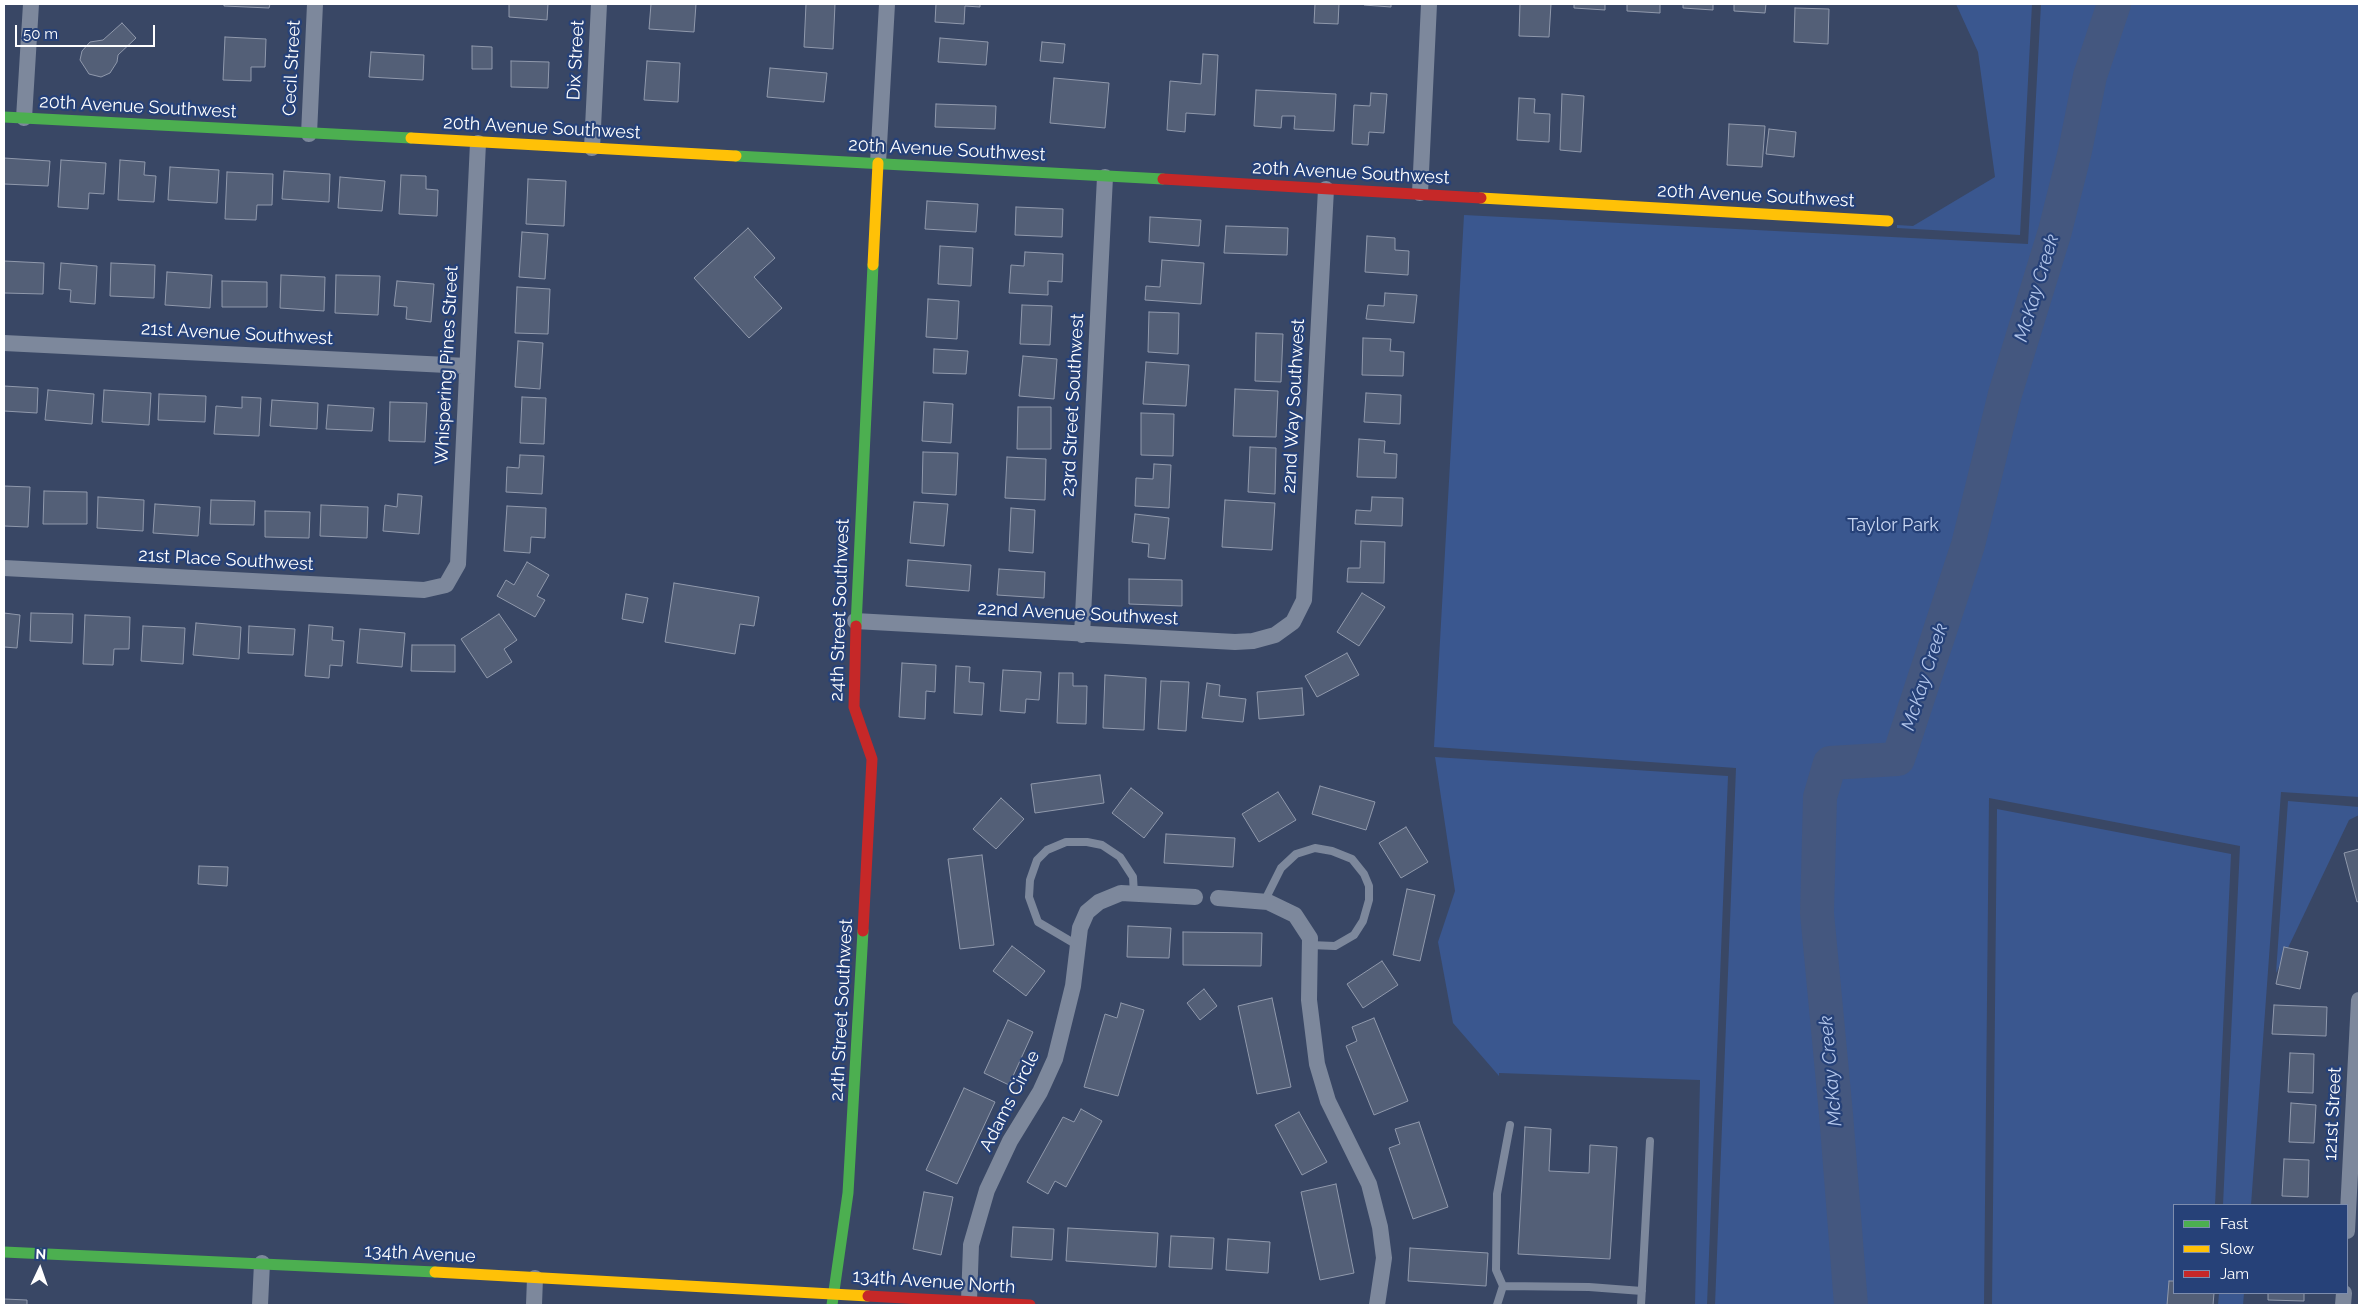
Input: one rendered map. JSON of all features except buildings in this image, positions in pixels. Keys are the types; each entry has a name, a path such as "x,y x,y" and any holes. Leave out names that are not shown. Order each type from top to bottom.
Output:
{"street":[{"path":"24,118 31,4"},
{"name":"Cecil Street","path":"309,134 315,4"},
{"name":"Dix Street","path":"592,148 599,4"},
{"path":"878,163 887,4"},
{"path":"1420,193 1429,4"},
{"name":"20th Avenue Southwest","path":"4,117 878,163 1888,221"},
{"name":"Whispering Pines Street","path":"446,585 458,564 478,143"},
{"name":"24th Street Southwest","path":"832,1305 849,1184 872,784 872,759 854,707 855,621 878,163"},
{"name":"23rd Street Southwest","path":"1082,635 1105,177"},
{"name":"22nd Way Southwest","path":"1293,622 1304,600 1326,189"},
{"name":"21st Avenue Southwest","path":"4,342 467,366"},
{"name":"21st Place Southwest","path":"4,568 424,590 446,585"},
{"name":"22nd Avenue Southwest","path":"855,621 1082,635 1253,641 1275,635 1293,622"},
{"name":"Adams Circle","path":"969,1300 971,1245 984,1199 1010,1142 1040,1092 1055,1059 1073,986 1080,928 1087,912 1099,902 1121,893 1195,897"},
{"path":"1218,898 1264,902 1295,915 1310,938 1309,1000 1317,1064 1328,1101 1369,1184 1380,1227 1384,1258 1377,1305"},
{"name":"121st Street","path":"2348,1222 2355,1161 2359,1000"},
{"name":"134th Avenue","path":"4,1252 262,1263 835,1293"},
{"path":"260,1305 262,1263"},
{"path":"534,1305 535,1278"},
{"name":"134th Avenue North","path":"835,1293 1030,1305"}],"lane":[{"path":"1077,945 1038,922 1029,897 1030,880 1037,860 1042,855 1066,842 1087,842 1102,845 1120,857 1133,877 1134,894"},
{"path":"1264,902 1281,868 1296,854 1315,848 1332,851 1352,859 1364,874 1369,886 1369,900 1364,921 1354,934 1335,946 1310,945"},
{"path":"1497,1305 1503,1286 1496,1270 1497,1194 1510,1125"},
{"path":"1641,1305 1650,1141"},
{"path":"1503,1286 1589,1287 1642,1291"}],"green space":[{"path":"1956,4 2032,4 2020,235 1897,228 1897,225 1913,226 1995,177 1978,52"},
{"name":"Taylor Park","path":"2041,4 2359,4 2359,797 2281,792 2251,1204 2223,1204 2240,846 1989,798 1984,1305 1715,1305 1736,768 1434,747 1464,215 2028,244"},
{"path":"1435,757 1728,776 1707,1305 1695,1305 1700,1080 1499,1073 1499,1076 1453,1023 1438,942 1455,891"},
{"path":"2288,801 2359,807 2359,815 2349,820 2276,973"},
{"path":"1997,809 2231,854 2215,1204 2173,1204 2173,1294 2210,1294 2210,1305 1992,1305"},
{"path":"2219,1294 2244,1294 2243,1305 2218,1305"}],"waterway":[{"name":"McKay Creek","path":"1851,1305 1836,1114 1817,913 1820,797 1830,763 1898,759 1968,545 2005,394 2055,231 2075,151 2090,76 2114,4"}],"traffic: fast":[{"path":"4,117 411,138"},
{"path":"736,156 1163,179"},
{"path":"856,626 873,265"},
{"path":"832,1305 848,1193 863,931"},
{"path":"4,1252 435,1272"}],"traffic: slow":[{"path":"411,138 736,156"},
{"path":"873,265 878,163"},
{"path":"1481,198 1888,221"},
{"path":"435,1272 868,1296"}],"traffic: jam":[{"path":"1163,179 1481,198"},
{"path":"856,626 854,707 872,759 863,931"},
{"path":"868,1296 1030,1305"}]}
